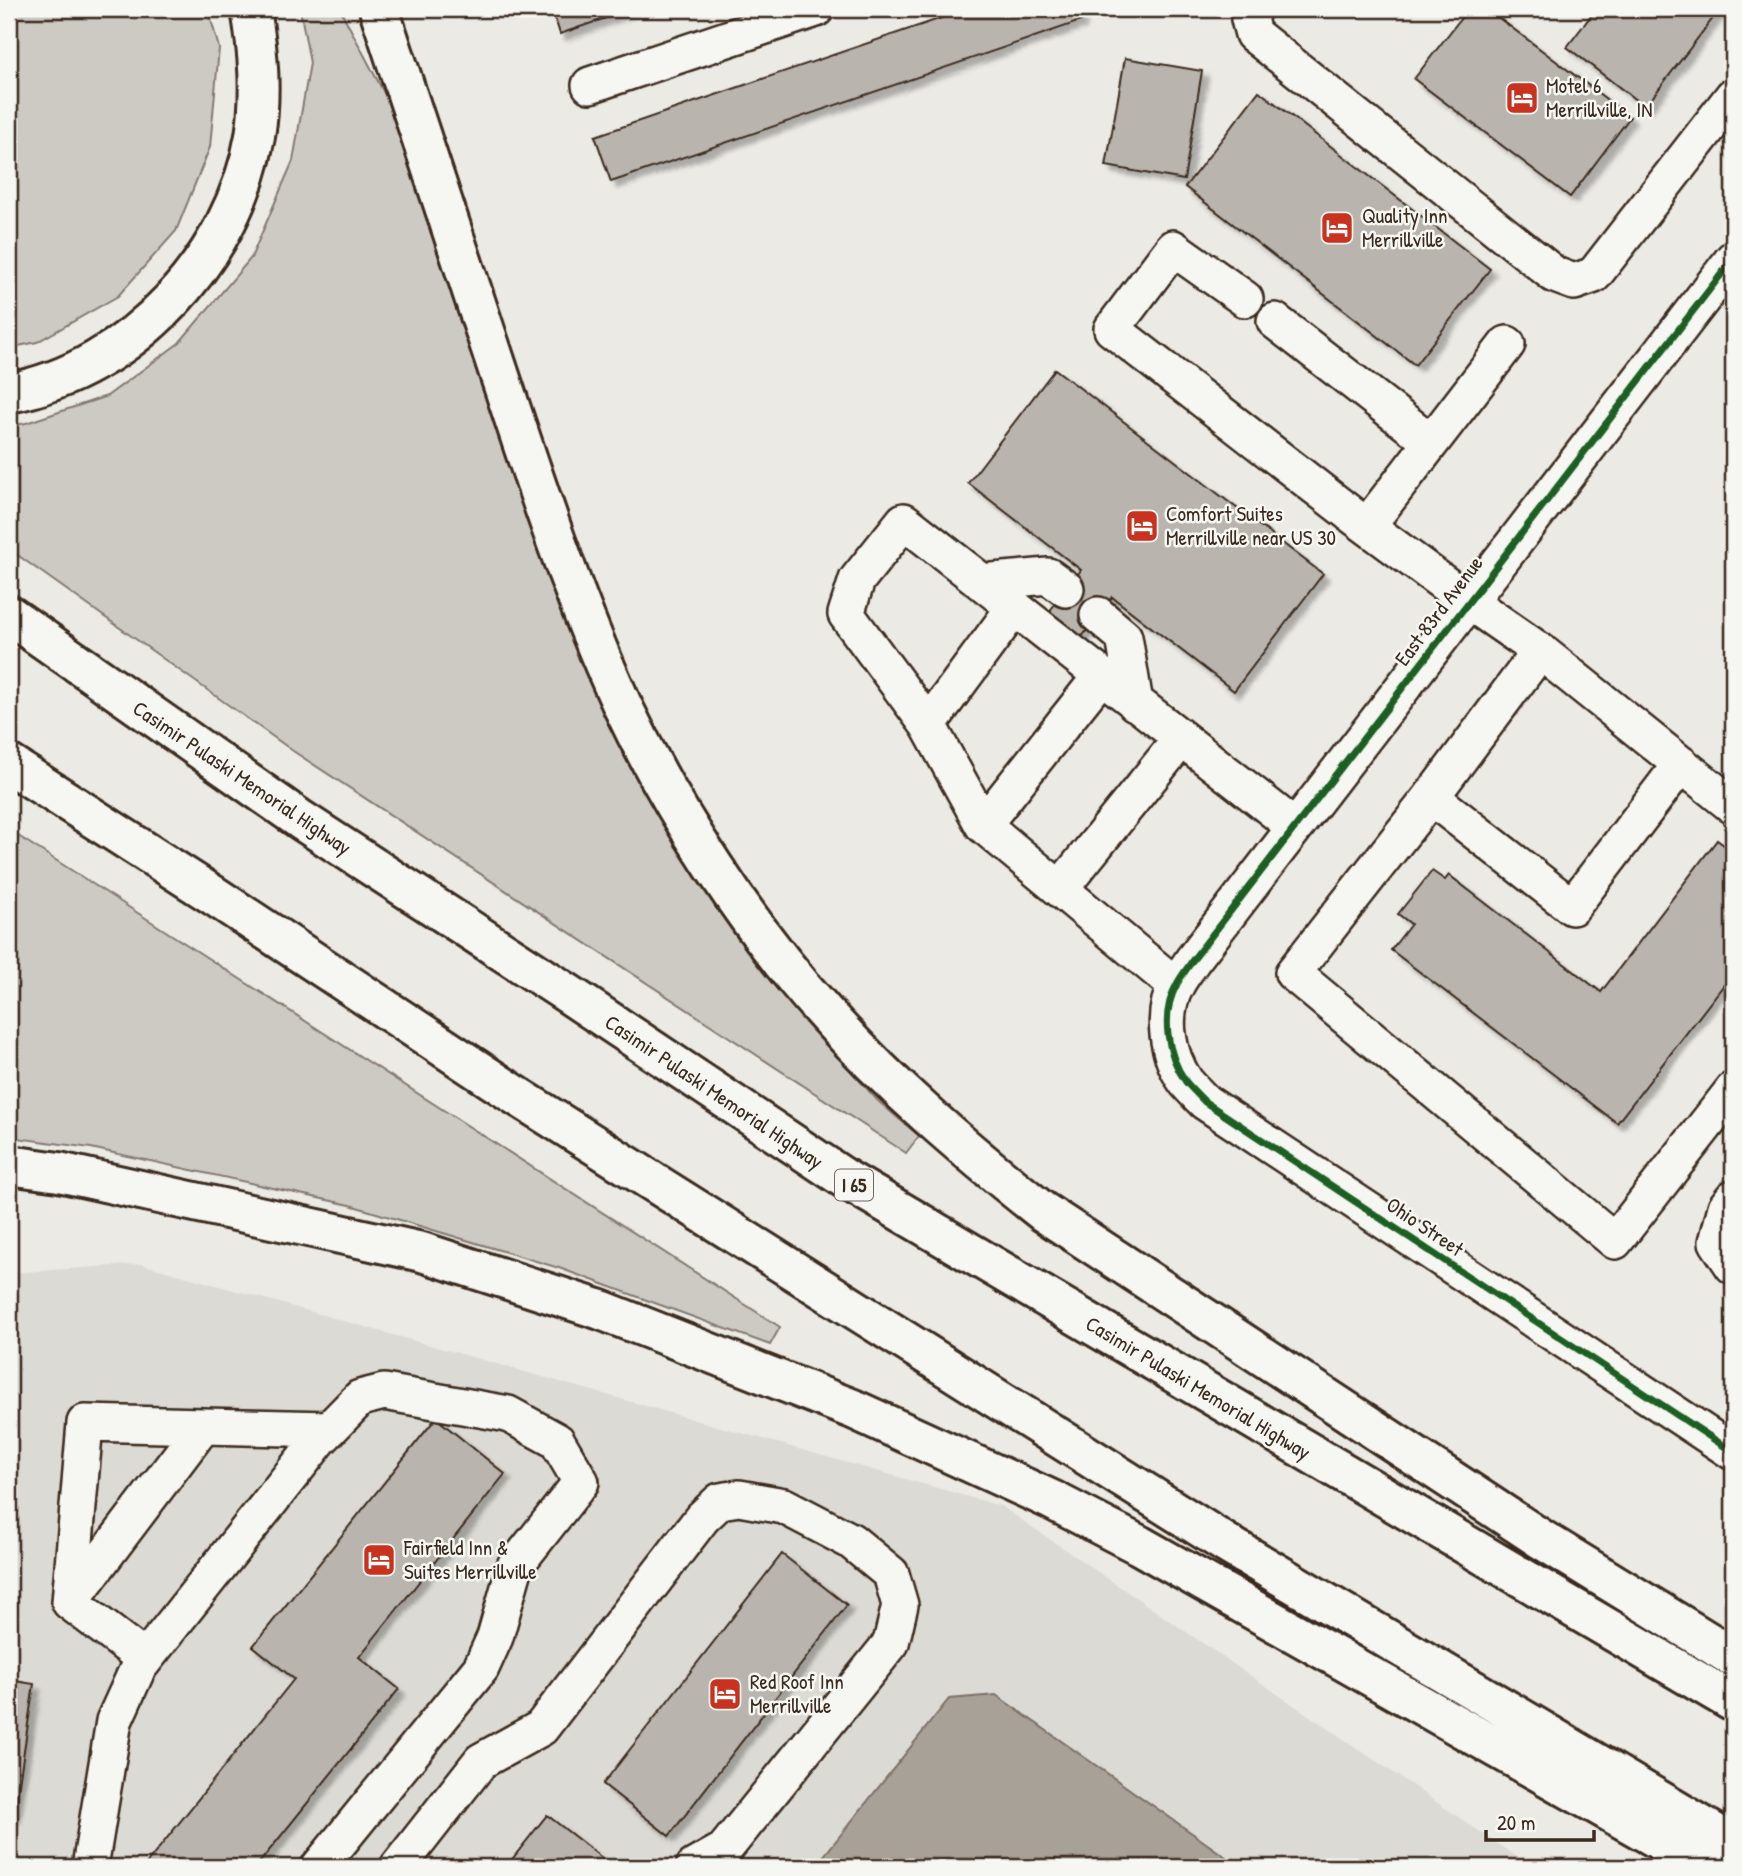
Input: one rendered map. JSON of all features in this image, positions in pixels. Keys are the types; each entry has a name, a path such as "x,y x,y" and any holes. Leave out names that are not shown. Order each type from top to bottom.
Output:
{"highway":[{"path":"9,393 26,390 114,351 166,307 213,248 239,193 255,136 260,85 251,9"},
{"path":"379,9 527,458 585,614 623,705 654,767 705,852 766,941 822,1010 898,1091 1042,1211 1541,1539 1733,1657"},
{"name":"Casimir Pulaski Memorial Highway","path":"9,615 301,820 570,995 846,1180 1733,1702"},
{"path":"9,764 517,1096 1227,1544 1733,1844"},
{"path":"9,1165 60,1171 422,1252 601,1310 853,1409 1052,1500 1139,1545 1707,1867"}],"street":[{"path":"590,85 816,9"},
{"path":"1252,9 1249,19 1252,34 1555,275 1573,282 1594,275 1733,96"},
{"path":"1245,299 1173,248 1112,329 1367,526 1540,651 1733,806"},
{"name":"East 83rd Avenue","path":"1175,985 1733,259"},
{"path":"1275,321 1431,442"},
{"path":"1367,526 1507,344"},
{"path":"1175,985 983,825 928,725 846,614 857,580 904,522 1295,827"},
{"path":"981,582 1048,576 1066,589"},
{"path":"928,725 1014,608"},
{"path":"1098,615 1124,637 1135,702"},
{"path":"1540,651 1431,797 1293,973 1615,1241 1733,1090"},
{"path":"983,825 1101,676"},
{"path":"1060,889 1181,739"},
{"path":"1431,797 1572,906 1681,764"},
{"name":"Ohio Street","path":"1175,985 1168,1014 1168,1039 1175,1061 1187,1082 1205,1102 1733,1452"},
{"path":"1733,1198 1726,1207 1717,1242 1733,1266"},
{"path":"90,1867 114,1721 138,1668 330,1429 360,1398 384,1392 508,1414 557,1441 582,1482 515,1566 495,1637 481,1668 319,1867"},
{"path":"70,1602 85,1423 330,1429"},
{"path":"70,1602 202,1426"},
{"path":"398,1867 481,1761 541,1728 702,1518 720,1501 739,1498 784,1506 850,1541 891,1574 900,1605 891,1643 724,1850 694,1867"},
{"path":"70,1602 145,1659"}],"shaded area":[{"path":"9,9 208,9 219,48 210,147 176,231 118,296 37,342 9,348"},
{"path":"300,9 340,9 403,129 553,589 613,732 693,865 787,1000 878,1101 919,1136 906,1153 293,751 9,549 9,426 26,423 107,396 179,343 251,258 293,161 310,63"},
{"path":"9,830 780,1327 770,1345 559,1268 350,1205 91,1148 9,1137"},
{"path":"141,1264 1001,1506 1532,1867 9,1867 9,1273"},
{"path":"996,1695 1240,1867 815,1867 949,1699"}],"building":[{"path":"552,9 632,9 560,34"},
{"path":"968,9 1077,9 1081,21 611,182 595,136"},
{"name":"Motel 6 Merrillville, IN","path":"1468,9 1487,9 1630,117 1570,197 1414,79"},
{"name":"Motel 6 Merrillville, IN","path":"1596,9 1720,9 1645,107 1567,47"},
{"path":"1125,58 1202,71 1184,180 1106,166"},
{"name":"Quality Inn Merrillville","path":"1259,91 1490,269 1415,365 1185,187"},
{"name":"Comfort Suites Merrillville near US 30","path":"1055,369 1323,574 1234,691 1112,597 1078,642 1045,617 1081,570 968,483"},
{"path":"1733,833 1733,973 1617,1123 1391,950 1411,924 1398,914 1432,871 1445,880 1449,875 1601,992 1717,840 1724,845"},
{"name":"Fairfield Inn & Suites Merrillville","path":"436,1418 505,1474 359,1657 399,1689 256,1867 144,1867 294,1679 253,1646"},
{"name":"Red Roof Inn Merrillville","path":"782,1554 847,1605 669,1836 603,1784"},
{"path":"9,1680 34,1684 14,1817 9,1817"},
{"path":"547,1815 611,1865 506,1867"}],"cycle path":[{"path":"1733,259 1192,961 1172,996 1167,1021 1170,1047 1179,1071 1205,1102 1733,1452"}],"place":[{"name":"Motel 6 Merrillville, IN","path":"1522,98"},
{"name":"Quality Inn Merrillville","path":"1337,228"},
{"name":"Comfort Suites Merrillville near US 30","path":"1142,526"},
{"name":"Fairfield Inn & Suites Merrillville","path":"379,1560"},
{"name":"Red Roof Inn Merrillville","path":"725,1694"}]}
